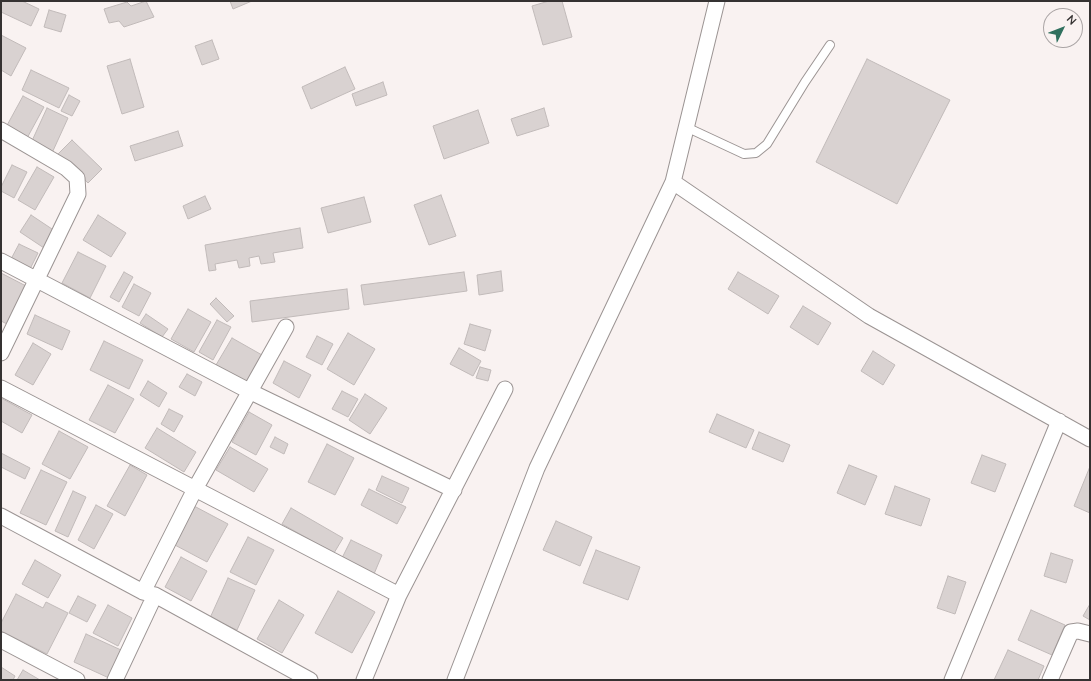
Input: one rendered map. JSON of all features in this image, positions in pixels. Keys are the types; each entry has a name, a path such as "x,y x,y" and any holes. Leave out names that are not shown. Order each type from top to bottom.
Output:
{"street":[{"path":"455,680 537,468 673,182 718,1"},
{"path":"1,130 66,168 77,178 78,194 1,353"},
{"path":"673,182 869,316 1090,439"},
{"path":"1,261 249,391 454,490"},
{"path":"115,680 149,594 195,489 286,327"},
{"path":"1,388 400,595"},
{"path":"364,680 400,595 505,389"},
{"path":"952,680 1059,421"},
{"path":"1,516 310,680"},
{"path":"1050,680 1071,632 1078,631 1090,634"},
{"path":"1,640 77,680"}],"lane":[{"path":"686,126 744,154 756,153 767,144 805,82 830,45"}],"building":[{"path":"1,1 22,1 39,9 31,26 1,12"},
{"path":"146,1 154,17 124,27 119,21 109,23 104,9 127,2 131,6"},
{"path":"230,1 252,1 233,9"},
{"path":"549,1 562,1 572,37 543,45 532,6"},
{"path":"49,10 66,15 61,32 44,27"},
{"path":"1,35 26,48 11,76 1,70"},
{"path":"212,40 219,59 202,65 195,46"},
{"path":"130,59 144,107 122,114 107,66"},
{"path":"867,59 950,100 897,204 816,162"},
{"path":"345,67 355,89 311,109 302,87"},
{"path":"31,70 69,88 59,108 22,90"},
{"path":"383,82 387,95 356,106 352,94"},
{"path":"69,95 80,101 72,116 61,111"},
{"path":"23,96 44,107 26,140 5,129"},
{"path":"47,108 68,118 52,153 31,143"},
{"path":"544,108 549,126 517,136 511,119"},
{"path":"478,110 489,143 444,159 433,126"},
{"path":"178,131 183,146 135,161 130,146"},
{"path":"72,140 102,169 88,183 58,154"},
{"path":"12,165 27,172 14,198 1,191 1,187"},
{"path":"37,167 54,177 35,210 18,200"},
{"path":"441,195 456,236 429,245 414,205"},
{"path":"205,196 211,209 188,219 183,206"},
{"path":"364,197 371,222 328,233 321,208"},
{"path":"31,215 55,231 44,248 20,232"},
{"path":"98,215 126,233 111,257 83,240"},
{"path":"300,228 303,248 273,253 275,262 261,264 259,256 249,258 250,266 239,268 237,260 215,264 216,270 209,271 205,245"},
{"path":"19,244 38,253 30,269 11,259"},
{"path":"78,252 106,266 90,298 62,283"},
{"path":"501,271 503,291 479,295 477,275"},
{"path":"124,272 133,277 119,302 110,297"},
{"path":"464,272 467,291 364,305 361,285"},
{"path":"738,272 779,296 768,314 728,289"},
{"path":"1,273 26,286 7,324 1,321"},
{"path":"134,284 151,293 139,316 122,307"},
{"path":"347,289 349,309 252,322 250,301"},
{"path":"216,298 234,316 227,322 210,304"},
{"path":"803,306 831,323 818,345 790,327"},
{"path":"188,309 211,322 194,352 171,339"},
{"path":"146,314 168,329 162,337 140,323"},
{"path":"35,315 70,331 62,350 27,334"},
{"path":"217,320 231,327 213,360 199,352"},
{"path":"470,324 491,330 485,351 464,344"},
{"path":"348,333 375,349 354,385 327,369"},
{"path":"317,336 333,344 322,365 306,357"},
{"path":"232,338 262,355 246,383 216,365"},
{"path":"104,341 143,360 129,389 90,370"},
{"path":"33,343 51,354 33,385 15,375"},
{"path":"459,348 481,361 473,376 450,364"},
{"path":"873,351 895,365 883,385 861,371"},
{"path":"284,361 311,375 299,398 273,383"},
{"path":"480,367 491,370 488,381 476,378"},
{"path":"187,374 202,382 195,396 179,387"},
{"path":"148,381 167,393 159,407 140,395"},
{"path":"108,385 134,399 115,433 89,420"},
{"path":"342,391 358,399 348,417 332,409"},
{"path":"365,394 387,408 370,434 349,420"},
{"path":"1,398 32,415 22,433 1,421"},
{"path":"169,409 183,416 174,432 161,424"},
{"path":"249,412 272,425 256,455 232,442"},
{"path":"717,414 754,430 746,448 709,432"},
{"path":"157,428 196,452 184,472 145,448"},
{"path":"59,431 88,447 70,479 42,464"},
{"path":"759,432 790,445 783,462 752,449"},
{"path":"275,437 288,444 284,454 270,447"},
{"path":"327,444 354,458 335,495 308,482"},
{"path":"230,447 268,469 254,492 216,470"},
{"path":"1,453 30,468 25,479 1,467"},
{"path":"982,455 1006,464 995,492 971,483"},
{"path":"130,465 147,475 125,516 107,506"},
{"path":"849,465 877,476 865,505 837,493"},
{"path":"1089,469 1090,470 1090,513 1074,506"},
{"path":"41,470 67,482 46,525 20,513"},
{"path":"382,476 409,488 402,503 376,490"},
{"path":"895,486 930,499 921,526 885,514"},
{"path":"369,489 406,507 397,524 361,505"},
{"path":"73,491 86,497 68,537 55,531"},
{"path":"96,505 113,514 94,549 78,540"},
{"path":"194,506 228,524 207,562 173,544"},
{"path":"291,508 343,538 334,553 282,524"},
{"path":"556,521 592,537 580,566 543,550"},
{"path":"248,537 274,550 256,585 230,572"},
{"path":"351,540 382,555 374,574 342,558"},
{"path":"596,550 640,567 628,600 583,583"},
{"path":"1051,553 1073,560 1066,583 1044,576"},
{"path":"181,557 207,571 191,601 165,587"},
{"path":"35,560 61,575 48,598 22,584"},
{"path":"948,576 966,582 955,614 937,608"},
{"path":"228,578 255,590 237,630 210,618"},
{"path":"338,591 375,612 352,653 315,633"},
{"path":"16,594 43,608 46,602 68,613 47,654 1,631 1,623"},
{"path":"78,596 96,605 87,622 69,613"},
{"path":"279,600 304,615 282,653 257,639"},
{"path":"1090,604 1090,620 1083,616"},
{"path":"108,605 132,618 118,646 93,633"},
{"path":"1031,610 1065,625 1052,655 1018,640"},
{"path":"86,634 121,650 109,678 74,662"},
{"path":"1008,650 1044,666 1038,680 994,680"},
{"path":"1,667 15,676 13,680 1,680"},
{"path":"23,670 40,680 17,680"}]}
